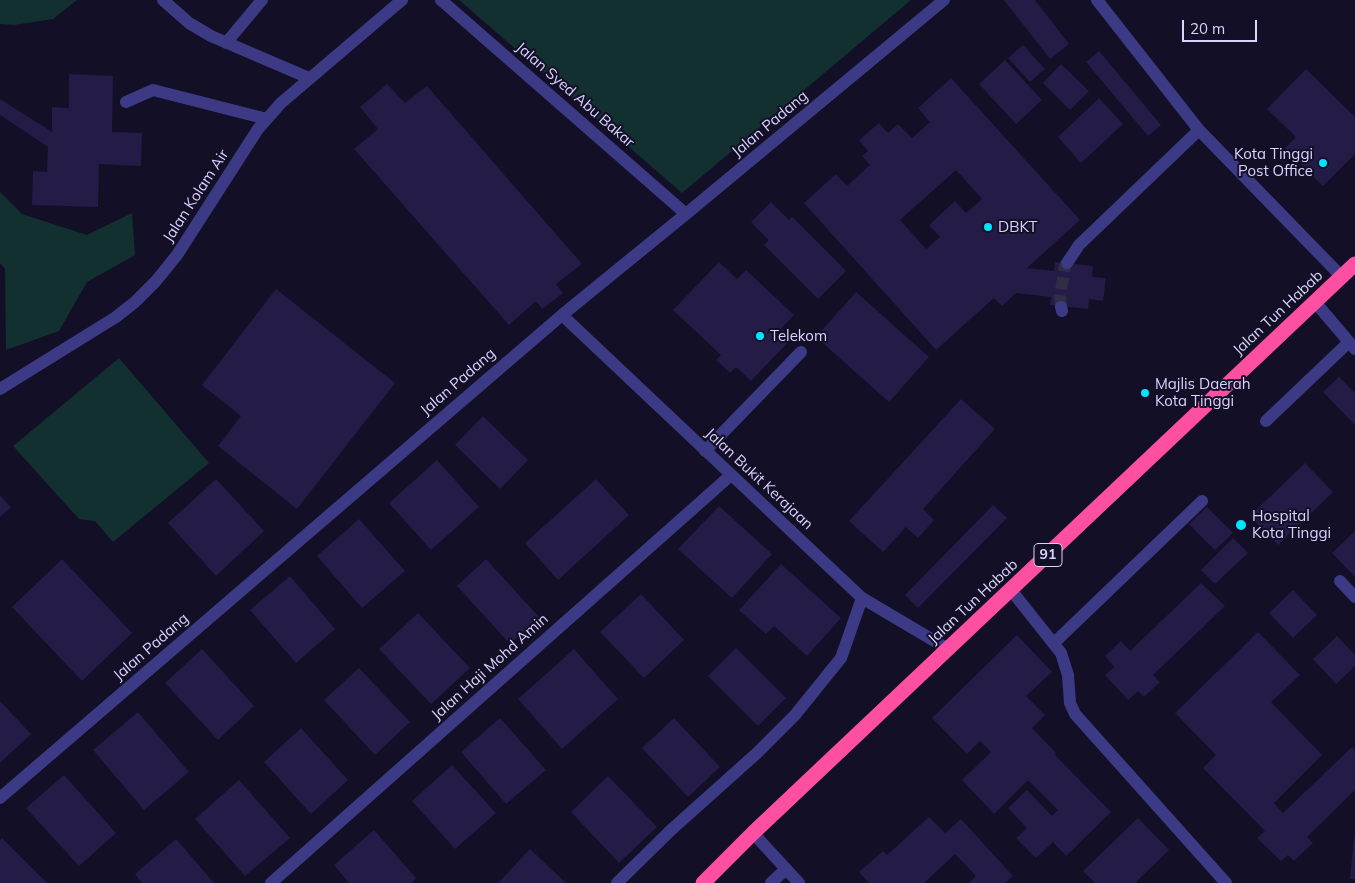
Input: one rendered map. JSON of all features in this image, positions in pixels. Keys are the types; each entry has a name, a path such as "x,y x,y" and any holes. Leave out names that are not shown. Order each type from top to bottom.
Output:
{"highway":[{"name":"Jalan Tun Habab","path":"703,883 1355,264"}],"street":[{"path":"163,0 189,23 226,43 310,78"},
{"path":"226,43 262,0"},
{"name":"Jalan Kolam Air","path":"0,389 116,317 142,295 177,255 258,129 281,103 402,0"},
{"name":"Jalan Syed Abu Bakar","path":"441,0 686,214"},
{"name":"Jalan Padang","path":"0,798 562,314 944,0"},
{"path":"1097,0 1199,130 1342,277"},
{"path":"126,102 153,90 267,119"},
{"path":"1067,263 1078,245 1199,130"},
{"path":"1266,421 1352,345 1315,302"},
{"name":"Jalan Bukit Kerajaan","path":"562,314 862,598 948,649"},
{"path":"705,450 801,352"},
{"name":"Jalan Haji Mohd Amin","path":"271,883 731,475"},
{"path":"1054,643 1202,501"},
{"path":"1340,581 1355,597"},
{"path":"1011,590 1061,653 1068,675 1070,703 1075,714 1226,883"},
{"path":"617,883 671,830 757,753 796,715 841,658 862,598"},
{"path":"754,833 799,883"},
{"path":"771,883 786,869"}],"green space":[{"path":"0,0 77,0 53,19 14,25 0,24"},
{"path":"459,0 911,0 682,193"},
{"path":"0,192 22,214 87,235 132,213 135,255 87,282 59,331 6,350 5,269 0,263"},
{"path":"119,358 209,463 113,542 95,521 79,519 13,446"}],"building":[{"path":"1004,0 1035,0 1069,44 1050,59"},
{"path":"1023,45 1045,69 1030,82 1008,58"},
{"path":"1099,51 1161,125 1148,136 1086,62"},
{"path":"1005,60 1042,100 1016,124 979,84"},
{"path":"1061,64 1089,91 1070,110 1043,83"},
{"path":"1306,69 1355,117 1355,154 1323,186 1285,148 1296,137 1267,109"},
{"path":"69,74 113,76 112,132 142,133 141,166 99,164 98,207 32,205 33,171 47,172 48,147 0,115 0,99 52,132 52,107 69,108"},
{"path":"951,78 1080,220 1027,268 1054,271 1055,262 1093,266 1092,277 1106,278 1103,301 1089,299 1088,309 1050,305 1051,297 1016,293 1002,306 994,298 936,350 804,203 836,174 847,186 870,165 862,156 868,151 859,140 879,123 888,133 898,124 912,138 930,122 918,108","holes":["956,170 982,199 966,213 955,201 929,225 940,237 926,249 900,220"]},
{"path":"387,84 405,103 427,86 582,264 556,284 563,293 542,309 536,301 509,325 354,149 378,129 360,107"},
{"path":"1099,98 1123,124 1081,163 1058,137"},
{"path":"771,202 789,220 792,217 846,271 818,299 764,245 769,240 751,222"},
{"path":"719,262 737,279 746,270 794,315 781,329 792,338 751,381 736,367 730,373 716,360 721,355 673,310"},
{"path":"276,289 395,383 297,509 218,446 241,416 202,385"},
{"path":"856,292 929,357 889,402 816,337"},
{"path":"1339,377 1355,393 1355,425 1323,392"},
{"path":"961,399 995,429 923,509 934,520 918,538 906,527 883,552 849,521"},
{"path":"483,416 528,460 500,489 455,445"},
{"path":"437,460 479,507 431,550 389,503"},
{"path":"1305,463 1333,492 1278,545 1250,516"},
{"path":"216,479 264,531 216,576 168,523"},
{"path":"596,479 629,515 558,580 525,543"},
{"path":"0,495 11,508 0,517"},
{"path":"993,505 1007,518 918,608 905,595"},
{"path":"719,506 772,554 732,598 678,549"},
{"path":"1207,507 1233,533 1215,550 1189,524"},
{"path":"359,519 405,571 362,608 317,556"},
{"path":"1355,531 1355,577 1332,553"},
{"path":"1233,538 1248,553 1215,584 1201,570"},
{"path":"62,559 132,633 82,681 12,607"},
{"path":"486,559 539,617 510,644 457,586"},
{"path":"781,564 841,618 807,656 774,626 766,634 739,610"},
{"path":"290,576 335,629 296,663 250,610"},
{"path":"1201,583 1225,606 1153,675 1160,682 1144,697 1138,691 1128,700 1105,675 1114,667 1105,656 1121,641 1130,651"},
{"path":"1293,590 1317,615 1293,638 1269,613"},
{"path":"641,594 684,640 644,678 600,632"},
{"path":"418,613 470,668 431,704 379,649"},
{"path":"1258,632 1300,675 1271,702 1322,755 1274,803 1283,813 1352,747 1355,750 1355,790 1307,837 1313,843 1294,861 1288,855 1281,861 1257,838 1265,831 1203,768 1216,755 1175,713"},
{"path":"1017,635 1052,672 1026,696 1045,715 1032,728 1056,753 1055,755 1111,812 1066,856 1053,842 1036,858 1016,838 1027,828 1008,808 1027,790 1052,816 1058,810 1028,780 994,814 962,780 991,752 980,741 967,754 932,718"},
{"path":"1337,636 1355,655 1355,666 1336,684 1313,659"},
{"path":"736,648 786,698 758,726 708,676"},
{"path":"202,649 254,706 218,740 165,683"},
{"path":"574,649 618,699 562,749 518,699"},
{"path":"359,668 410,722 375,755 324,700"},
{"path":"0,701 31,734 0,763"},
{"path":"138,712 189,772 144,810 93,750"},
{"path":"500,718 546,770 506,804 461,752"},
{"path":"674,718 720,767 688,797 642,748"},
{"path":"301,728 348,780 311,814 264,762"},
{"path":"452,765 496,813 455,849 412,801"},
{"path":"64,775 116,833 79,866 26,808"},
{"path":"608,776 657,827 619,863 571,812"},
{"path":"239,780 290,838 245,876 195,819"},
{"path":"929,817 945,833 961,819 1013,876 1005,883 969,883 976,876 955,854 924,883 869,883 859,872 883,851 887,855"},
{"path":"1138,818 1169,850 1135,883 1095,883 1083,871"},
{"path":"374,830 416,878 411,883 349,883 334,865"},
{"path":"2,838 47,883 0,883 0,840"},
{"path":"1354,838 1355,879 1350,879"},
{"path":"176,839 214,883 142,883 135,874"},
{"path":"530,849 566,883 498,883"}],"tunnel":[{"path":"1061,307 1060,296 1067,263"}],"place":[{"name":"Kota Tinggi Post Office","path":"1323,163"},
{"name":"DBKT","path":"988,227"},
{"name":"Telekom","path":"760,336"},
{"name":"Majlis Daerah Kota Tinggi","path":"1145,393"},
{"name":"Hospital Kota Tinggi","path":"1241,525"}]}
